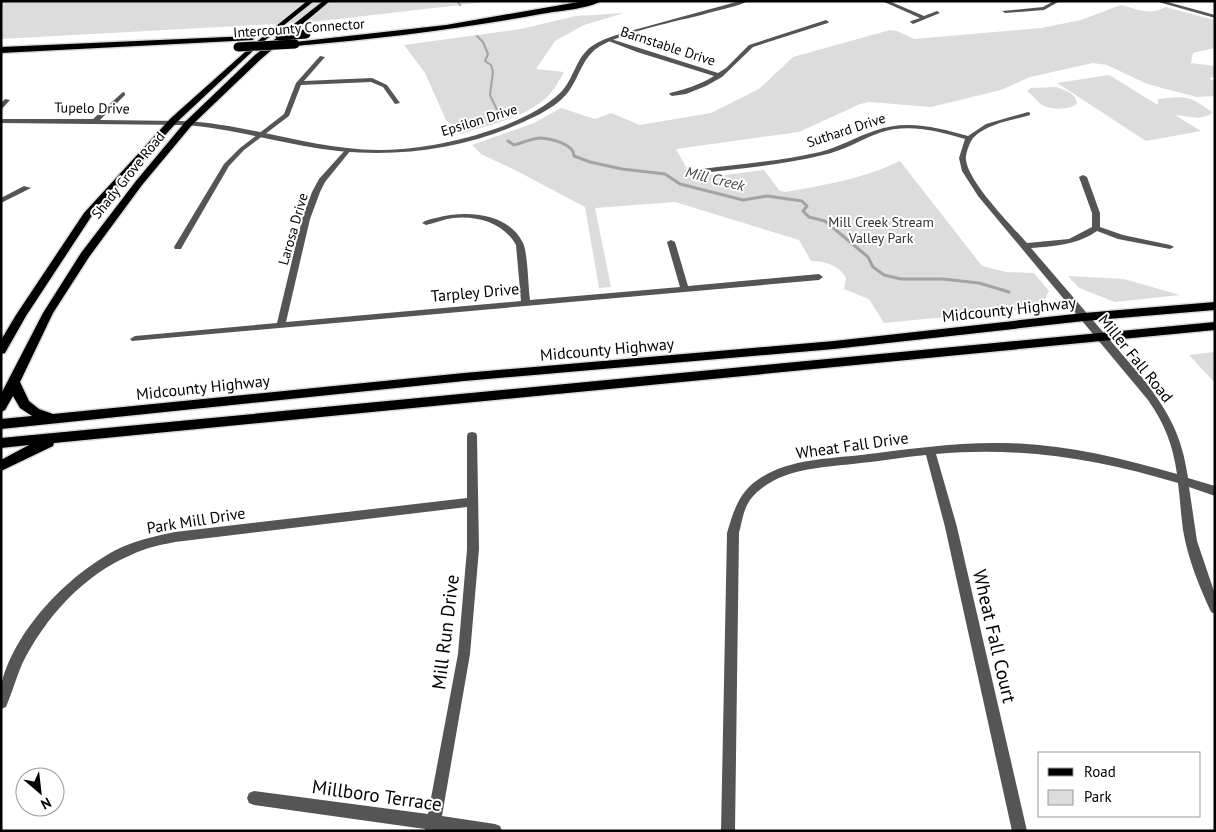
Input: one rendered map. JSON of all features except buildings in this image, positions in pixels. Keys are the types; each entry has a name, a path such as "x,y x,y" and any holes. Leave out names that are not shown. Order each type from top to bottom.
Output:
{"highway":[{"name":"Intercounty Connector","path":"363,28 468,16 555,1"},
{"name":"Intercounty Connector","path":"1,59 295,44 464,25 597,1"},
{"name":"Intercounty Connector","path":"1,50 315,33"}],"main road":[{"name":"Shady Grove Road","path":"1,350 87,215 172,122 256,45 311,1"},
{"name":"Shady Grove Road","path":"1,407 48,313 85,254 186,123 258,58 327,1"},
{"name":"Midcounty Highway","path":"1,424 454,378 834,345 1084,317 1215,306"},
{"path":"1,443 1215,326"},
{"path":"14,382 17,395 24,405 32,411 44,415 66,417"},
{"path":"1,466 58,438"}],"street":[{"name":"Epsilon Drive","path":"186,123 218,125 302,144 348,150 389,152 438,146 472,137 527,118 549,106 565,92 591,49 609,40 746,1"},
{"path":"884,1 924,18"},
{"path":"1157,1 1215,17"},
{"path":"1005,12 1044,8 1056,2"},
{"path":"999,7 1017,18"},
{"path":"913,22 937,14"},
{"path":"672,94 694,89 720,76 751,46 826,22"},
{"name":"Barnstable Drive","path":"609,40 720,76"},
{"path":"178,247 226,165 242,149 287,115 299,83 322,57"},
{"path":"299,83 372,80 385,86 396,103"},
{"path":"96,120 123,94"},
{"path":"1,108 7,100"},
{"path":"969,138 988,125 1028,114"},
{"name":"Tupelo Drive","path":"1,121 96,120 186,123"},
{"name":"Suthard Drive","path":"702,171 816,155 846,146 878,131 894,127 914,126 969,138"},
{"name":"Miller Fall Road","path":"969,138 962,158 966,171 981,194 1160,408 1176,442 1189,532 1204,585 1215,608"},
{"name":"Larosa Drive","path":"281,324 306,219 316,192 322,181 348,150"},
{"path":"1083,177 1096,213 1096,228"},
{"path":"1,201 27,188"},
{"path":"426,223 453,216 467,216 481,217 502,225 518,238 526,303"},
{"path":"1025,246 1074,241 1084,237 1096,228"},
{"path":"1096,228 1121,237 1170,247"},
{"path":"671,242 685,288"},
{"name":"Tarpley Drive","path":"134,338 819,276"},
{"name":"Mill Run Drive","path":"433,827 464,654 473,549 472,436"},
{"name":"Wheat Fall Drive","path":"728,831 733,533 742,502 749,493 775,474 809,464 930,451 978,447 1033,449 1093,457 1183,480 1215,491"},
{"name":"Wheat Fall Court","path":"930,451 951,528 1020,831"},
{"name":"Park Mill Drive","path":"1,702 18,658 37,626 61,597 81,579 106,562 144,544 175,537 472,502"},
{"name":"Millboro Terrace","path":"254,798 433,827 496,831"}],"green space":[{"path":"1,1 486,2 312,22 1,39"},
{"name":"Mill Creek Stream Valley Park","path":"1121,5 1149,11 1165,7 1215,20 1215,48 1193,53 1191,63 1215,66 1215,77 1209,78 1215,82 1215,96 1197,97 1162,88 1145,83 1107,65 1093,63 1030,77 1001,90 931,107 869,102 860,104 799,132 676,149 686,167 716,176 764,170 779,190 785,192 858,177 900,161 982,266 1006,272 1034,273 1049,291 1040,308 884,323 869,299 844,289 846,278 840,270 826,263 811,261 799,240 675,202 595,208 611,287 599,288 585,207 481,154 472,145 534,123 561,108 595,119 611,113 640,125 711,113 759,89 793,57 890,30 897,31 914,39 1041,28 1081,20"},
{"path":"624,13 584,25 555,41 536,69 564,72 556,86 537,105 517,116 460,134 446,120 425,73 404,45 521,29 576,16"},
{"path":"1109,75 1158,105 1158,99 1181,97 1197,102 1212,112 1210,115 1198,118 1175,115 1201,131 1146,141 1057,83"},
{"path":"1056,87 1075,97 1077,104 1060,109 1050,108 1042,105 1027,91 1031,88"},
{"path":"1068,276 1124,279 1180,295 1115,302 1079,288"},
{"path":"1215,352 1215,383 1189,355"}],"waterway":[{"name":"Mill Creek","path":"457,1 460,5"},
{"name":"Mill Creek","path":"477,36 483,42 488,54 485,61 491,65 493,72 490,95 498,112"},
{"name":"Mill Creek","path":"508,141 514,145 538,138 551,140 566,145 573,152 574,156 590,162 622,169 665,174 680,184 743,200 767,196 802,201 807,206 803,211 809,217 825,221 868,257 873,267 884,275 901,279 943,279 979,283 1009,292"}]}
